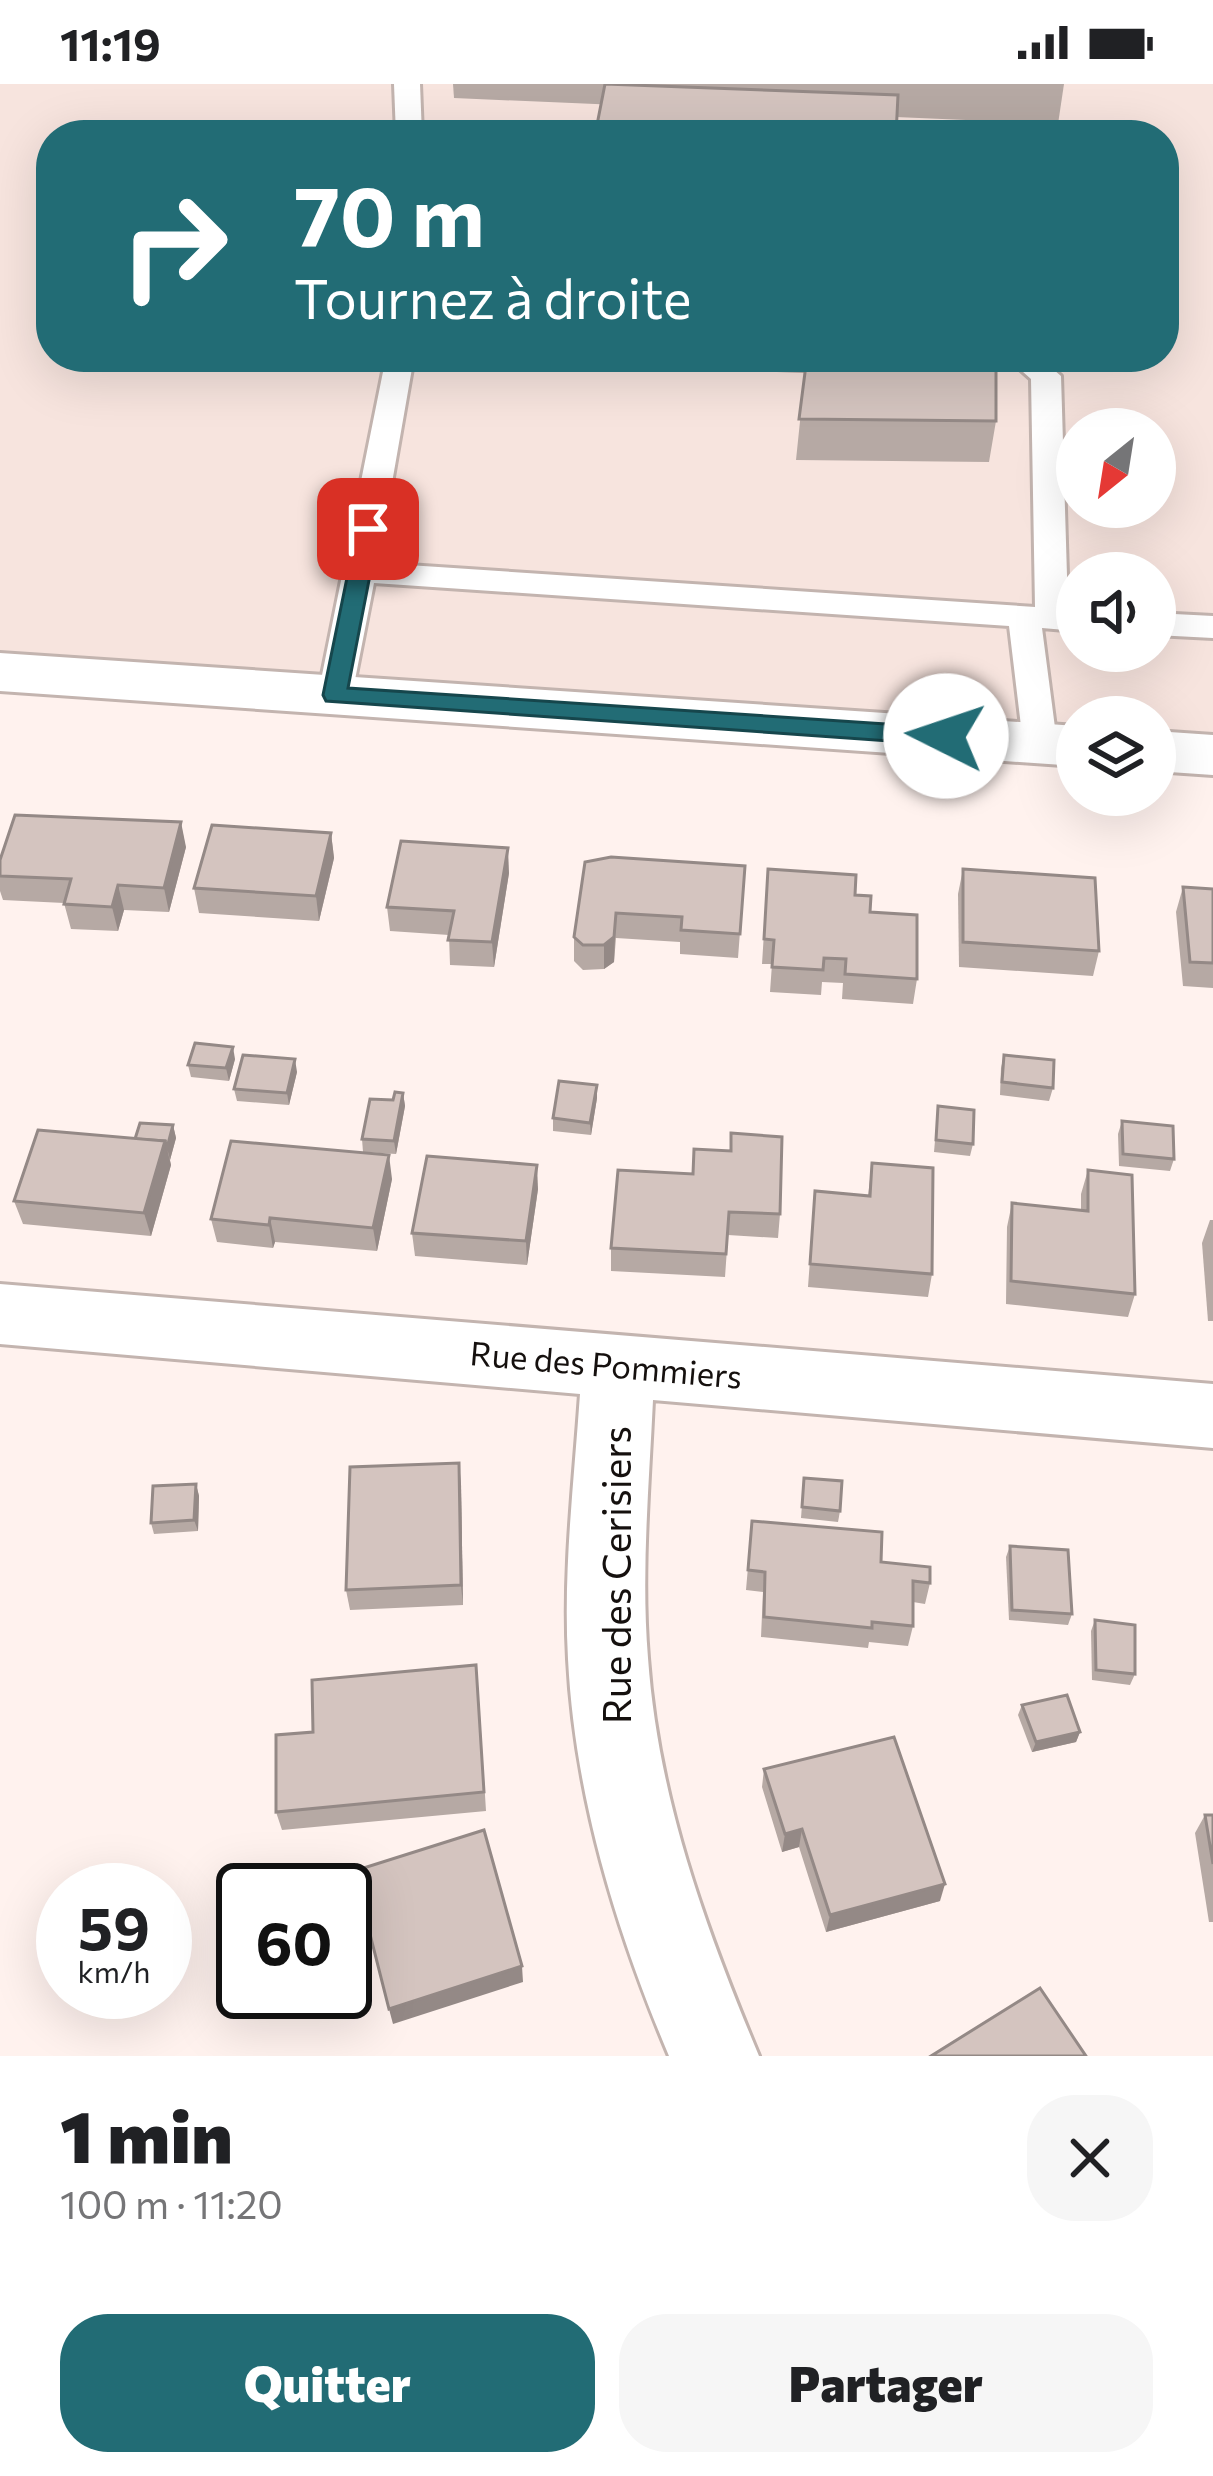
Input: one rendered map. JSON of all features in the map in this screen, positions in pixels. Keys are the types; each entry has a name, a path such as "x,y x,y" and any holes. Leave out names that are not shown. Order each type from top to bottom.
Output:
{"street":[{"path":"0,672 1056,744"},
{"path":"1176,752 1213,754"},
{"name":"Rue des Pommiers","path":"0,1314 1213,1416"},
{"name":"Rue des Cerisiers","path":"618,1366 609,1528 610,1692 633,1833 673,1965 714,2056"}],"lane":[{"path":"407,84 408,120"},
{"path":"335,695 397,372"},
{"path":"1041,372 1046,376 1056,708"},
{"path":"360,572 1051,619"},
{"path":"1176,625 1213,627"}],"shaded area":[{"path":"0,84 1213,84 1213,755 1176,752 1176,696 1056,696 1056,744 0,672"}],"building":[{"path":"605,84 898,95 897,120 598,120"},
{"path":"805,372 996,372 996,421 799,419"},
{"path":"15,815 181,822 164,888 118,885 112,907 64,904 71,879 0,876 0,860"},
{"path":"212,825 331,833 316,896 194,888"},
{"path":"401,841 508,848 492,942 448,940 454,911 387,907"},
{"path":"611,857 745,866 740,934 681,930 682,917 616,913 614,937 604,945 583,945 574,937 585,862"},
{"path":"768,869 856,875 855,895 871,896 870,912 917,915 917,979 845,974 846,959 824,958 823,970 772,967 774,940 764,939"},
{"path":"963,869 1095,878 1099,951 963,942"},
{"path":"1183,887 1213,889 1213,963 1190,962"},
{"path":"195,1043 233,1047 226,1068 188,1065"},
{"path":"243,1055 295,1059 287,1093 234,1089"},
{"path":"1004,1055 1054,1060 1053,1088 1002,1082"},
{"path":"559,1081 597,1085 590,1123 553,1118"},
{"path":"395,1092 403,1093 394,1141 362,1139 370,1099 393,1100"},
{"path":"938,1106 974,1110 973,1144 936,1140"},
{"path":"1122,1121 1173,1126 1174,1159 1123,1154"},
{"path":"140,1123 173,1125 167,1148 165,1141 135,1139"},
{"path":"38,1130 165,1141 144,1213 14,1201"},
{"path":"731,1133 782,1137 780,1214 729,1212 726,1254 611,1248 618,1170 693,1174 694,1149 731,1151"},
{"path":"231,1141 389,1155 373,1228 270,1218 269,1225 211,1219"},
{"path":"427,1156 537,1165 526,1241 412,1233"},
{"path":"872,1163 933,1168 932,1274 810,1264 815,1191 870,1196"},
{"path":"1088,1170 1132,1175 1135,1294 1011,1281 1012,1203 1088,1211"},
{"path":"459,1463 461,1585 346,1590 350,1467"},
{"path":"804,1478 842,1481 840,1511 802,1507"},
{"path":"196,1484 194,1520 151,1523 153,1486"},
{"path":"752,1521 882,1532 881,1562 930,1567 930,1583 913,1581 913,1626 872,1622 872,1628 764,1617 765,1572 748,1570"},
{"path":"1010,1546 1068,1550 1072,1614 1012,1610"},
{"path":"1095,1620 1135,1625 1135,1674 1096,1670"},
{"path":"476,1665 484,1792 276,1812 276,1735 313,1732 312,1680"},
{"path":"1067,1695 1080,1732 1036,1742 1022,1705"},
{"path":"894,1737 945,1884 830,1915 802,1829 785,1834 764,1769"},
{"path":"1205,1815 1213,1815 1213,1864"},
{"path":"484,1830 522,1966 389,2009 372,1942 372,1865"},
{"path":"1040,1988 1086,2056 931,2056"}],"route":[{"path":"368,529 335,695 946,736"}]}
